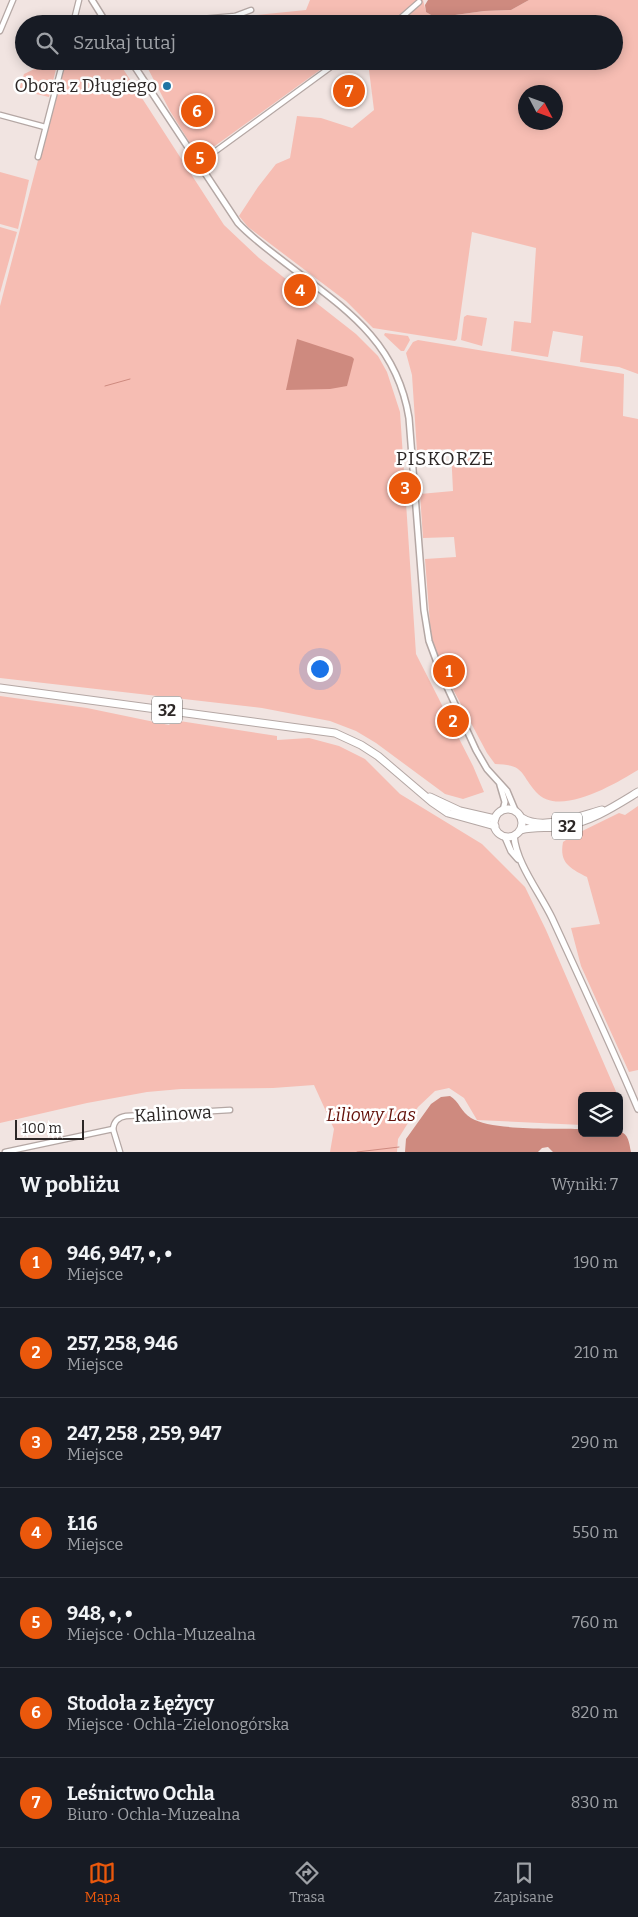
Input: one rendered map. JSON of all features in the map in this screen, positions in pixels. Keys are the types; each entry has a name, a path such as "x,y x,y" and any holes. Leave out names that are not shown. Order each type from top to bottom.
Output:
{"main road":[{"name":"32","path":"0,688 334,733 361,745 378,756 423,794 460,811 495,822"},
{"name":"32","path":"521,830 566,826 589,819 638,792"},
{"name":"32","path":"522,818 534,823 555,822 609,808"},
{"path":"503,810 515,810 522,818 521,830 514,836 505,837 498,833 495,822 503,810"},
{"path":"514,836 514,844 520,860 551,916 638,1109"},
{"path":"505,837 511,851 520,860"}],"street":[{"path":"0,31 13,0"},
{"path":"75,15 79,0"},
{"path":"92,0 101,15"},
{"path":"404,15 419,2"},
{"path":"238,15 251,10"},
{"path":"38,157 61,70"},
{"path":"137,70 227,208 243,228 367,328 383,349 396,372 404,391 409,418 424,610 429,641 442,676 476,750 487,769 507,791 515,810"},
{"path":"198,164 327,70"},
{"path":"0,115 46,127"},
{"path":"500,785 505,802 503,810"},
{"name":"Kalinowa","path":"5,1152 113,1128 116,1120 126,1116 230,1110"},
{"path":"113,1128 120,1152"}],"green space":[{"path":"310,0 423,0 426,12 431,15 257,15 306,10"},
{"path":"529,0 638,0 638,374 619,367 580,362 583,336 553,331 548,357 511,351 514,321 531,323 536,248 472,232 457,339 455,341 373,328 346,301 248,227 239,216 276,164 290,158 297,116 321,118 352,128 374,110 369,70 623,70 623,15 455,15 511,10"},
{"path":"32,70 56,70 49,97 19,90 24,74"},
{"path":"62,70 124,70 224,225 259,258 356,334 378,356 387,372 400,412 416,654 473,766 484,792 463,799 445,794 376,743 356,731 330,721 262,708 0,678 0,306"},
{"path":"149,70 320,70 201,156 198,156 170,111"},
{"path":"0,172 29,180 18,229 0,224"},
{"path":"0,227 17,232 0,293"},
{"path":"467,315 487,318 482,346 461,340 464,317"},
{"path":"385,333 408,336 410,340 404,351 401,351 384,335"},
{"path":"418,340 624,374 623,416 638,419 638,770 587,796 558,802 546,799 536,792 517,768 495,764 487,753 432,650 425,559 456,557 454,537 423,538 420,494 453,491 451,449 417,451 412,375 406,353 413,342"},
{"name":"Liliowy Las","path":"0,696 87,708 169,725 173,720 277,736 277,740 309,738 339,746 365,759 400,794 482,844 525,887 546,930 616,1092 578,1092 578,1125 477,1120 464,1098 449,1088 435,1091 418,1107 398,1139 397,1152 330,1152 334,1129 314,1085 273,1088 181,1089 147,1092 87,1103 0,1123"},
{"path":"638,806 638,1070 629,1072 581,966 571,928 600,924 587,877 567,864 564,860 562,849 563,842 572,836 619,813 625,815"}],"shaded area":[{"path":"428,0 529,0 511,10 455,15 431,15 426,12 425,5"},
{"path":"297,339 352,357 354,359 347,386 330,389 286,390"},
{"path":"450,1096 471,1118 493,1125 524,1128 578,1129 578,1137 623,1137 623,1133 627,1137 631,1152 553,1152 548,1147 542,1148 538,1152 405,1152 406,1139 431,1104 441,1097"}],"waterway":[{"path":"105,386 130,379"},
{"path":"357,1152 399,1147"}],"place":[{"name":"Obora z Długiego","path":"167,86"},
{"name":"Leśnictwo Ochla","path":"349,91"},
{"name":"Stodoła z Łężycy","path":"197,111"},
{"name":"948, •, •","path":"200,158"},
{"name":"Ł16","path":"300,290"},
{"name":"247, 258 , 259, 947","path":"405,488"},
{"name":"946, 947, •, •","path":"449,671"},
{"name":"257, 258, 946","path":"453,721"}],"district":[{"name":"PISKORZE","path":"445,458"}]}
